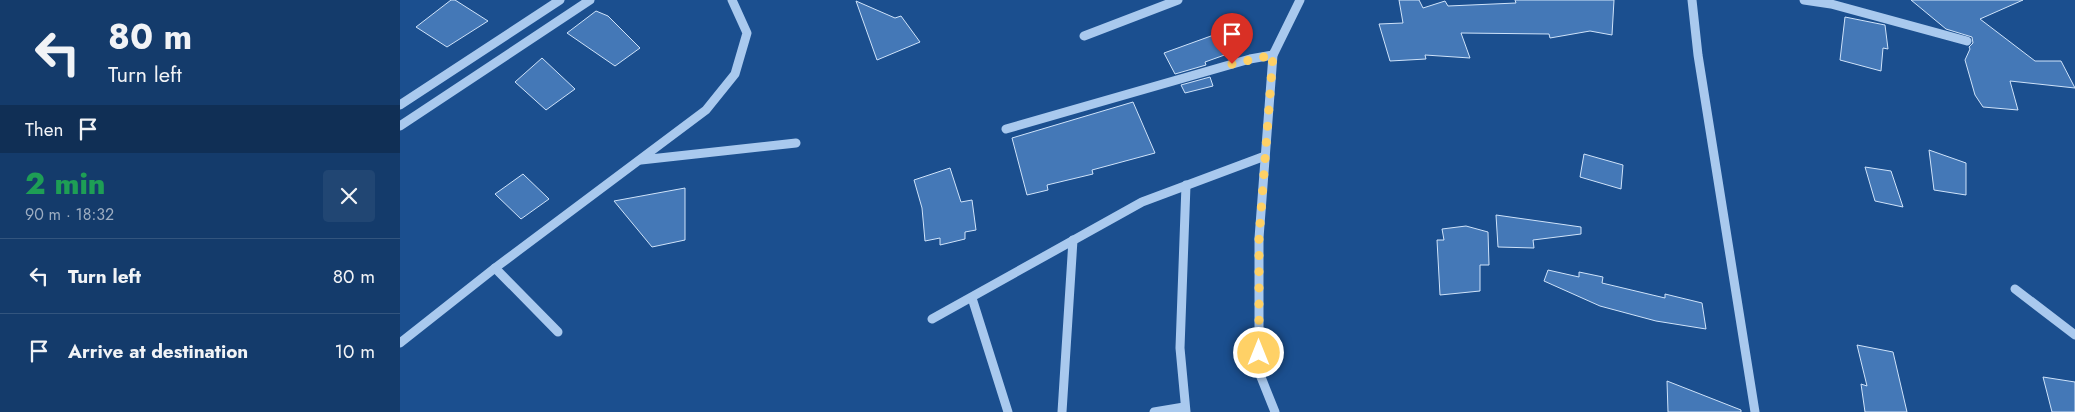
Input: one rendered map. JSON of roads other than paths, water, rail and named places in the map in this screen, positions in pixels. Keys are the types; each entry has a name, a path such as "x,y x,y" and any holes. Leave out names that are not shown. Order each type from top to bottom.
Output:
{"street":[{"path":"400,105 560,0"},
{"path":"400,126 590,0"},
{"path":"400,342 495,268 706,110 735,74 747,33 732,0"},
{"path":"1084,36 1178,0"},
{"path":"1275,412 1259,372 1259,238 1273,55 1300,0"},
{"path":"1692,0 1698,55 1755,412"},
{"path":"1804,0 1834,2 1966,41"},
{"path":"1006,129 1250,59 1273,55"},
{"path":"640,160 796,143"},
{"path":"932,319 1142,202 1266,156"},
{"path":"1154,412 1185,410 1180,348 1186,185"},
{"path":"1062,412 1072,240"},
{"path":"495,268 558,332"},
{"path":"2015,290 2075,335"},
{"path":"972,298 1008,412"}]}
